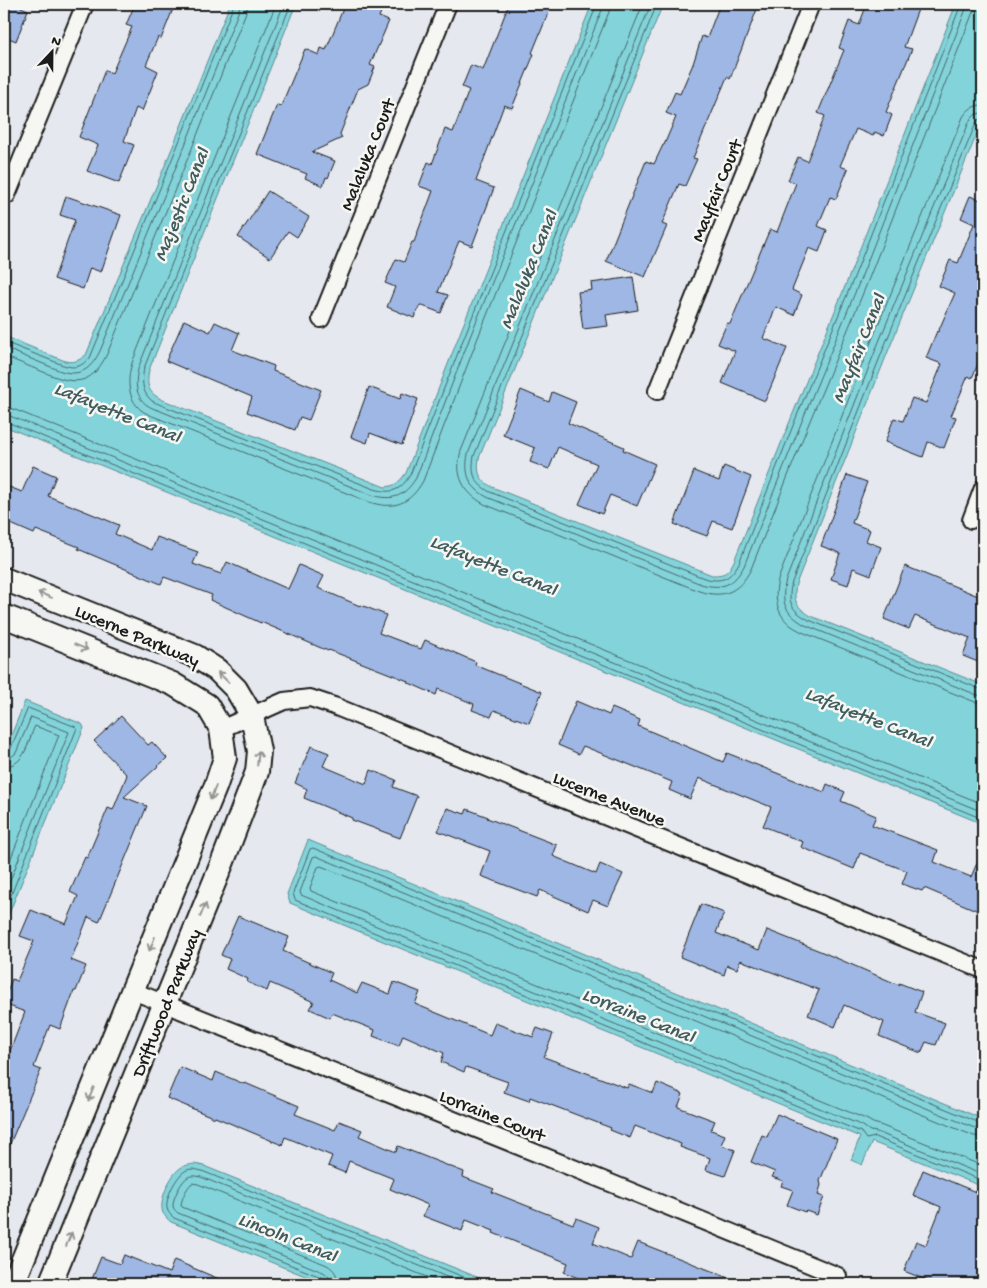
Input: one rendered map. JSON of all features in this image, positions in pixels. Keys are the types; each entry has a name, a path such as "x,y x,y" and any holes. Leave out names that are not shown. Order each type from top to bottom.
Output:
{"street":[{"path":"8,195 85,4"},
{"name":"Malaluka Court","path":"321,319 448,4"},
{"name":"Mayfair Court","path":"657,391 811,4"},
{"path":"971,520 983,488"},
{"name":"Lucerne Parkway","path":"4,579 195,656 217,670 236,689 252,716"},
{"name":"Lucerne Parkway","path":"4,616 173,684 208,705 221,729"},
{"name":"Lucerne Avenue","path":"221,729 284,701 310,698 334,706 983,970"},
{"name":"Driftwood Parkway","path":"50,1284 223,861 257,772 259,751 252,716"},
{"name":"Driftwood Parkway","path":"13,1284 216,785 225,758 221,729"},
{"name":"Lorraine Court","path":"133,991 622,1187 838,1276"}],"water":[{"path":"230,4 296,4 149,370 148,385 154,395 163,400 385,487 397,483 406,473 592,4 663,4 479,458 478,468 484,481 492,487 712,575 726,572 734,561 956,4 983,4 983,119 796,584 795,599 802,610 811,616 983,685 983,824 4,426 4,336 65,361 76,361 86,355"},
{"path":"25,701 82,724 84,728 4,926 4,753"},
{"name":"Lorraine Canal","path":"308,840 983,1119 983,1187 872,1142 862,1165 851,1160 860,1137 290,903 287,894"},
{"name":"Lincoln Canal","path":"194,1164 204,1166 494,1284 325,1284 171,1222 163,1213 163,1196 176,1172 185,1166"}],"building":[{"path":"4,4 22,4 21,7 28,10 16,41 4,36"},
{"path":"135,4 175,4 161,39 158,37 146,65 158,71 142,111 136,108 124,141 134,145 119,183 87,171 98,145 79,137 105,70 112,73 132,27 126,25"},
{"path":"345,4 384,4 379,17 389,21 370,65 375,67 368,84 358,89 340,134 342,138 312,152 335,161 323,186 305,178 307,174 257,154 277,105 281,106 305,49 319,55 321,48 326,50"},
{"path":"509,4 552,4 512,108 504,105 476,181 494,188 472,246 459,241 438,292 448,295 441,313 420,305 414,318 387,307 395,287 385,283 396,259 404,262 412,242 414,242 433,191 419,186 428,162 432,164 445,129 453,132 469,90 462,87 471,65 483,70"},
{"path":"720,4 759,4 730,79 727,77 693,158 697,159 685,186 679,184 662,224 667,226 645,277 606,261 646,161 654,164 664,145 676,117 666,113 675,92 680,94 693,64 702,36 707,38"},
{"path":"867,4 920,4 904,47 912,49 886,112 892,115 884,136 875,132 873,136 856,129 840,166 848,169 836,199 830,197 818,226 827,230 819,252 809,248 792,290 802,295 794,315 776,307 763,338 787,348 765,401 722,383 735,351 718,344 727,323 730,324 770,229 777,232 796,183 788,180 798,157 807,161 825,116 818,113 844,50 839,48 849,21 859,25"},
{"path":"268,191 309,217 297,237 288,231 270,258 238,237"},
{"path":"66,196 121,215 101,272 90,268 83,289 54,279 75,220 60,215"},
{"path":"970,196 983,201 983,352 972,378 968,376 951,416 956,417 944,448 928,442 923,457 885,442 894,418 903,421 912,398 926,403 942,364 926,358 955,293 939,286 950,260 958,263 974,224 961,218"},
{"path":"633,277 638,310 606,315 608,326 583,329 578,292 592,290 591,283"},
{"path":"184,320 210,332 215,322 239,333 232,350 274,366 273,371 321,390 309,420 300,417 295,430 247,412 252,397 166,361"},
{"path":"369,387 400,399 402,393 418,399 402,445 370,433 367,443 351,437"},
{"path":"521,390 549,402 552,392 576,402 568,423 624,447 623,450 655,464 637,506 610,495 602,514 579,504 597,464 558,447 549,469 530,462 535,448 503,435"},
{"path":"33,466 56,476 48,496 119,525 115,534 152,550 157,537 198,552 193,564 221,574 227,562 288,589 299,565 324,576 318,588 386,615 379,633 421,649 425,640 476,662 475,665 542,692 529,723 494,710 491,717 472,710 474,704 438,689 436,695 408,681 328,651 210,600 212,595 164,577 161,584 78,549 79,547 36,530 34,534 4,521 4,485 22,492"},
{"path":"724,466 751,477 732,528 713,521 707,536 674,524 694,471 719,481"},
{"path":"847,475 867,482 852,523 870,530 866,541 881,547 871,575 853,568 848,585 831,579 840,553 821,546"},
{"path":"905,566 983,598 983,664 963,656 970,638 915,616 909,629 884,619"},
{"path":"576,701 609,715 612,708 640,720 638,726 723,762 727,753 824,792 827,784 845,792 841,801 876,816 872,825 938,850 934,862 971,877 983,849 983,913 924,888 922,891 902,884 907,871 860,853 854,869 801,847 803,842 763,826 771,807 699,778 690,799 669,790 672,782 583,746 579,754 558,745"},
{"path":"121,716 148,745 152,742 167,758 124,797 147,806 99,922 88,917 71,960 86,966 76,991 74,991 60,1029 50,1025 34,1067 41,1070 4,1158 4,1054 8,1056 25,1012 4,1004 4,999 12,979 17,981 34,941 20,936 31,910 66,924 78,896 70,892 108,808 113,810 127,775 94,741"},
{"path":"311,746 329,753 323,766 366,784 371,770 396,780 393,787 417,796 400,838 352,820 352,818 304,798 307,789 295,783"},
{"path":"447,808 465,814 467,809 557,845 553,856 596,874 600,864 623,874 608,906 593,900 588,911 540,890 537,897 481,876 490,851 438,831"},
{"path":"701,904 724,913 716,933 759,950 767,930 899,985 899,983 922,992 915,1012 945,1023 936,1045 926,1042 921,1053 879,1036 884,1022 844,1005 835,1027 808,1015 819,990 740,960 737,969 727,965 724,975 680,957"},
{"path":"238,916 289,937 283,951 332,973 329,980 357,993 362,983 390,994 394,982 420,992 415,1004 490,1035 495,1023 533,1037 537,1028 553,1034 544,1057 627,1088 629,1084 653,1093 657,1083 683,1094 678,1107 715,1121 711,1130 725,1135 721,1145 735,1150 725,1176 706,1170 710,1158 680,1147 681,1144 635,1126 630,1138 610,1130 611,1128 530,1097 529,1101 504,1092 508,1082 466,1067 464,1072 441,1062 444,1053 403,1035 399,1046 373,1036 375,1030 332,1013 330,1018 310,1009 314,1002 270,983 267,991 247,982 248,979 226,969 230,959 221,955"},
{"path":"180,1067 213,1081 216,1072 245,1083 299,1106 295,1114 335,1130 339,1121 362,1130 359,1136 396,1152 398,1146 464,1172 463,1177 494,1189 492,1192 573,1224 576,1218 599,1227 593,1243 631,1259 638,1242 742,1284 592,1284 564,1272 568,1263 493,1233 494,1231 466,1220 462,1231 423,1216 428,1205 390,1189 394,1179 349,1161 345,1173 328,1166 332,1156 285,1137 282,1145 167,1098"},
{"path":"777,1114 837,1139 820,1181 821,1185 818,1195 824,1197 817,1215 787,1205 793,1190 781,1186 783,1181 772,1177 775,1172 751,1162 762,1135 767,1137"},
{"path":"923,1170 983,1195 983,1284 936,1284 904,1271 916,1241 926,1245 941,1207 913,1195"},
{"path":"124,1255 169,1273 174,1260 231,1284 90,1284 101,1257 120,1264"}],"water label":[{"name":"Majestic Canal","path":"180,204"},
{"name":"Malaluka Canal","path":"527,269"},
{"name":"Mayfair Canal","path":"857,348"},
{"name":"Lafayette Canal","path":"118,411"},
{"name":"Lafayette Canal","path":"494,564"},
{"name":"Lafayette Canal","path":"869,716"}]}
